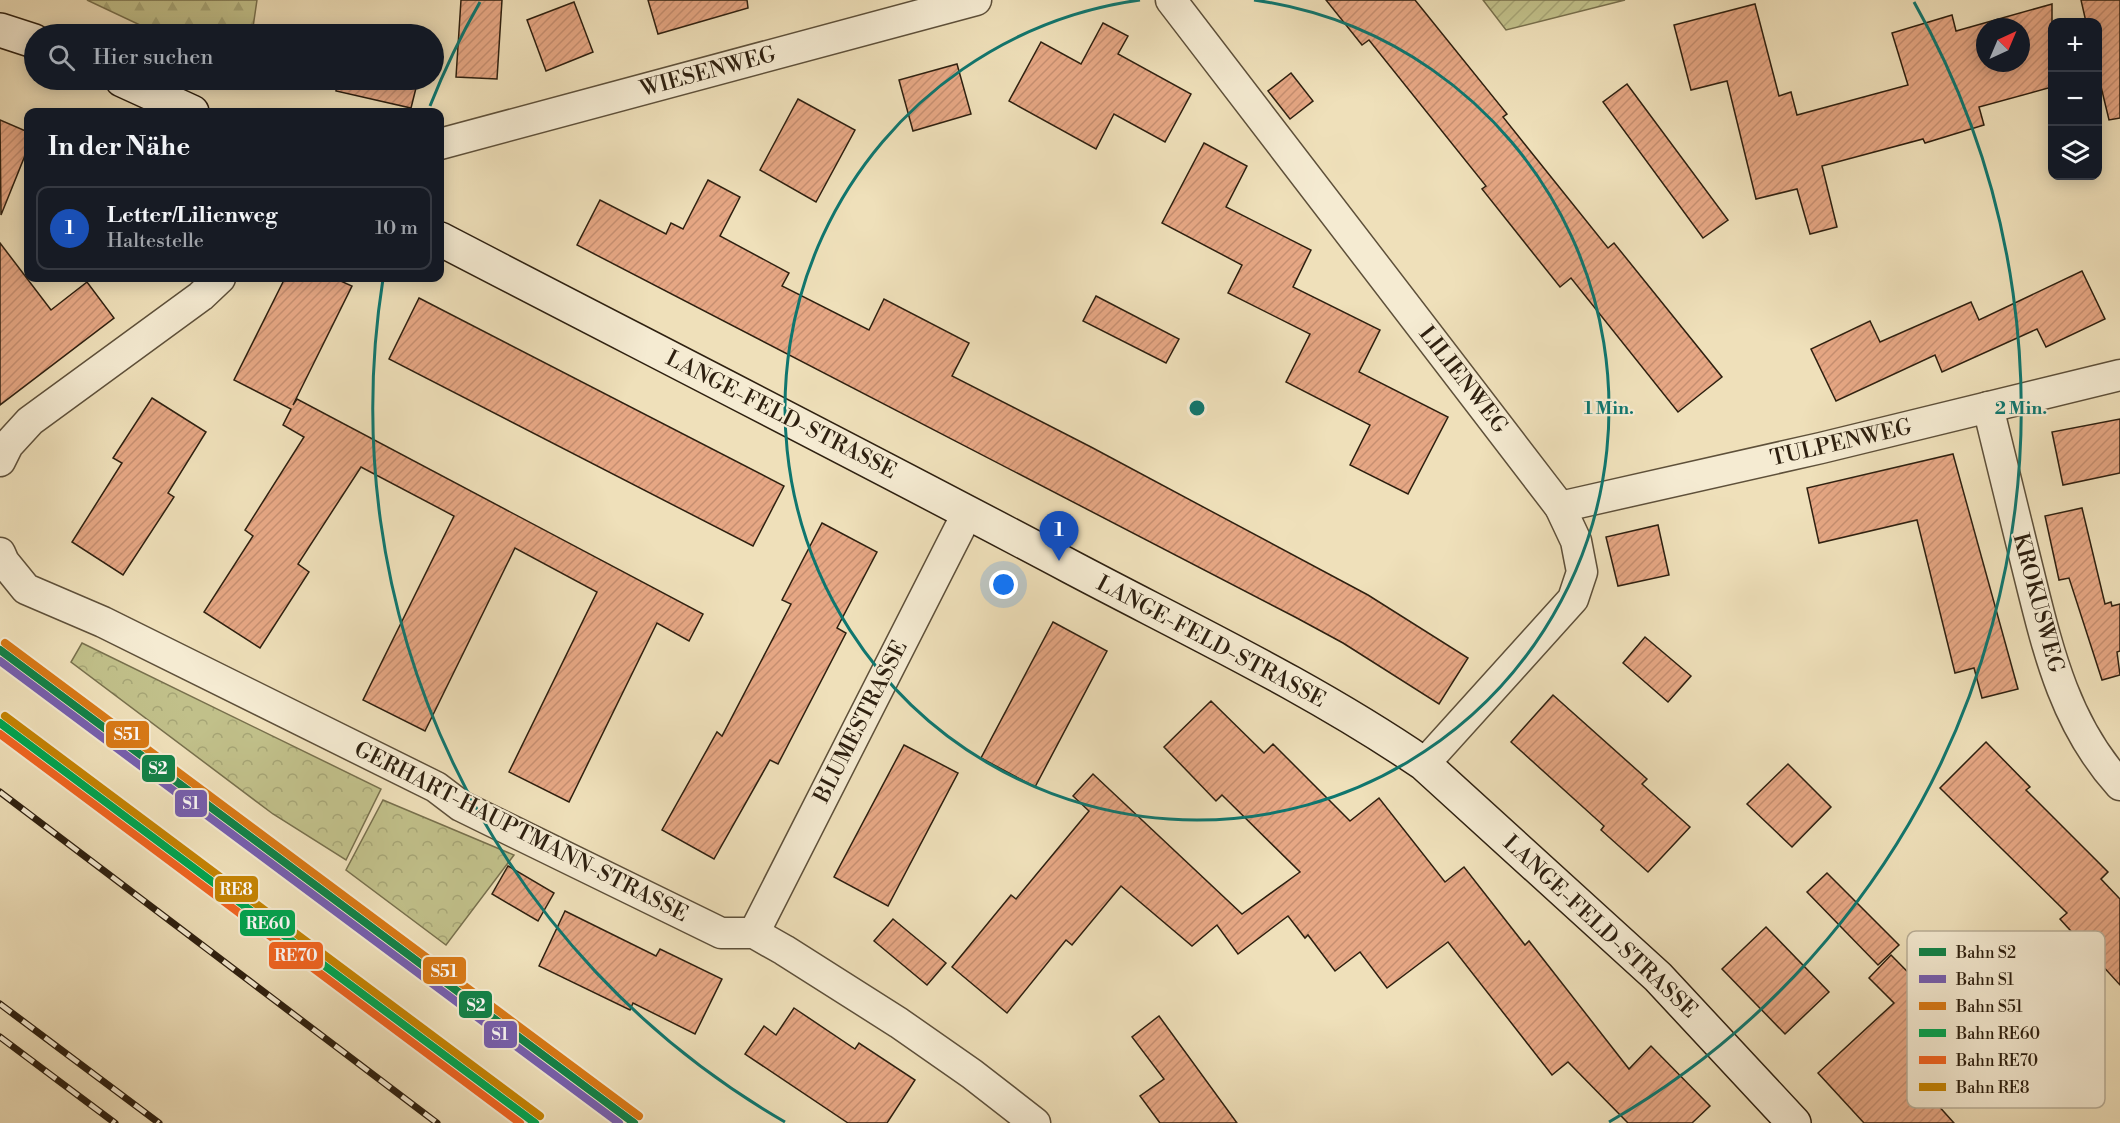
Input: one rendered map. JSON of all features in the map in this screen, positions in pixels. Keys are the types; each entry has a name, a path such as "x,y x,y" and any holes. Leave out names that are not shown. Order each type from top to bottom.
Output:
{"street":[{"name":"WIESENWEG","path":"444,143 976,0"},
{"name":"LILIENWEG","path":"1171,0 1560,507 1576,541 1582,572 1573,600 1424,764"},
{"path":"0,30 24,38"},
{"path":"144,90 183,108"},
{"name":"LANGE-FELD-STRASSE","path":"444,241 968,512 1271,672 1424,764 1658,977 1794,1123"},
{"path":"3,448 30,421 201,296 216,282"},
{"name":"TULPENWEG","path":"1560,507 2120,375"},
{"name":"KROKUSWEG","path":"1988,407 2051,663 2073,717 2107,771 2120,785"},
{"name":"BLUMESTRASSE","path":"754,933 968,512"},
{"name":"GERHART-HAUPTMANN-STRASSE","path":"0,553 4,562 26,589 103,622 436,787 461,806 722,933 754,933"},
{"path":"754,933 899,1023 972,1074 1035,1123"}],"green space":[{"path":"87,0 257,0 253,24 138,24"},
{"path":"1483,0 1625,0 1506,30"},
{"path":"82,643 381,789 346,860 273,814 71,662"},
{"path":"383,800 514,855 446,945 346,870"}],"building":[{"path":"461,0 502,0 497,79 456,77"},
{"path":"648,0 747,0 748,8 658,34"},
{"path":"1326,0 1415,0 1507,114 1503,117 1608,248 1614,243 1722,377 1678,412 1571,278 1560,287 1482,189 1486,186 1369,40 1362,45"},
{"path":"2081,0 2120,0 2120,118 2109,120 2102,91 2102,18 2085,18"},
{"path":"574,2 593,52 546,71 527,20"},
{"path":"1755,4 1779,96 1791,92 1797,115 1908,85 1892,33 1952,15 1956,31 1976,25 1976,72 2030,72 2030,18 2002,18 2052,4 2052,18 2048,18 2048,88 1979,107 1984,125 1925,143 1923,139 1822,166 1837,227 1810,234 1797,189 1756,199 1727,81 1691,90 1674,25"},
{"path":"1103,23 1128,36 1118,54 1191,94 1165,142 1114,114 1096,149 1009,101 1041,42 1081,64"},
{"path":"957,64 971,114 913,131 899,80"},
{"path":"1291,73 1313,101 1290,119 1268,91"},
{"path":"1627,84 1728,220 1703,238 1603,102"},
{"path":"336,90 416,90 411,108"},
{"path":"798,99 855,130 816,202 760,170"},
{"path":"0,120 24,130 24,158 1,215"},
{"path":"1204,143 1247,166 1226,207 1311,250 1293,287 1380,330 1359,372 1448,417 1408,494 1350,465 1370,425 1286,382 1310,334 1228,293 1242,265 1162,223"},
{"path":"708,180 740,197 720,236 789,273 782,286 869,330 884,299 969,343 952,376 1091,447 1368,595 1468,658 1439,704 1343,643 1295,617 577,245 600,200 666,234 671,223 683,229"},
{"path":"0,243 24,275 24,282 30,282 51,310 87,282 114,318 0,405"},
{"path":"2082,271 2105,319 2046,347 2037,329 1942,372 1935,355 1836,401 1811,349 1870,321 1880,342 1971,302 1979,320"},
{"path":"283,282 343,282 352,286 293,405 297,399 703,614 689,641 657,623 569,802 509,772 597,592 515,548 425,731 363,700 454,516 361,467 298,564 309,572 260,648 204,612 253,536 245,530 304,437 283,425 291,409 234,380"},
{"path":"1096,296 1179,339 1166,363 1083,321"},
{"path":"419,298 784,486 753,546 389,359"},
{"path":"152,398 206,432 168,493 174,497 123,575 72,542 122,463 113,458"},
{"path":"2120,419 2120,473 2063,485 2052,432"},
{"path":"1953,454 2018,689 1982,698 1974,668 1955,673 1917,520 1819,543 1807,488"},
{"path":"2082,508 2105,604 2111,602 2112,606 2120,604 2120,651 2117,652 2120,675 2102,680 2069,578 2059,580 2045,516"},
{"path":"822,523 877,552 837,628 846,633 778,764 770,760 714,859 662,830 717,732 722,736 791,604 782,600"},
{"path":"1658,525 1669,575 1618,586 1606,537"},
{"path":"1053,622 1107,651 1035,787 981,758"},
{"path":"1645,637 1691,676 1668,702 1623,663"},
{"path":"1553,695 1647,779 1642,784 1690,827 1648,872 1601,830 1604,826 1511,742"},
{"path":"1211,701 1264,753 1273,744 1350,821 1379,798 1445,882 1464,867 1525,945 1529,941 1629,1069 1651,1046 1710,1106 1692,1123 1628,1123 1568,1062 1552,1075 1448,942 1387,988 1360,952 1335,971 1308,935 1305,938 1288,916 1238,954 1217,925 1192,946 1121,886 1072,945 1066,940 1007,1013 952,967 1011,895 1016,899 1089,811 1073,796 1093,774 1242,914 1300,872 1222,795 1216,801 1164,747"},
{"path":"1986,742 2030,787 2026,790 2108,872 2101,879 2120,899 2120,985 2105,968 2105,931 2071,931 2060,919 2067,913 1940,788"},
{"path":"904,745 958,773 888,906 834,877"},
{"path":"1788,764 1831,807 1792,847 1747,804"},
{"path":"508,866 554,893 538,921 492,894"},
{"path":"1827,873 1899,945 1878,965 1807,892"},
{"path":"565,911 656,956 660,949 722,979 695,1034 633,1003 630,1010 539,966"},
{"path":"893,919 946,963 927,985 874,941"},
{"path":"1766,927 1829,992 1785,1034 1722,969"},
{"path":"1891,955 1907,971 1907,1108 1940,1108 1954,1123 1864,1123 1818,1073 1894,1003 1869,978"},
{"path":"794,1008 855,1049 859,1043 915,1080 887,1123 848,1123 745,1054 764,1026 776,1035"},
{"path":"1159,1016 1237,1123 1160,1123 1140,1096 1164,1079 1132,1037"}],"railway":[{"path":"0,792 437,1123"},
{"path":"0,1004 159,1123"},
{"path":"0,1037 115,1123"}],"rail line":[{"name":"S51","path":"5,643 639,1116"},
{"name":"S2","path":"0,650 634,1123"},
{"name":"S1","path":"0,661 619,1123"},
{"name":"RE8","path":"5,716 540,1116"},
{"name":"RE60","path":"0,723 535,1123"},
{"name":"RE70","path":"0,734 520,1123"}],"place":[{"name":"Letter/Lilienweg","path":"1059,561"}]}
